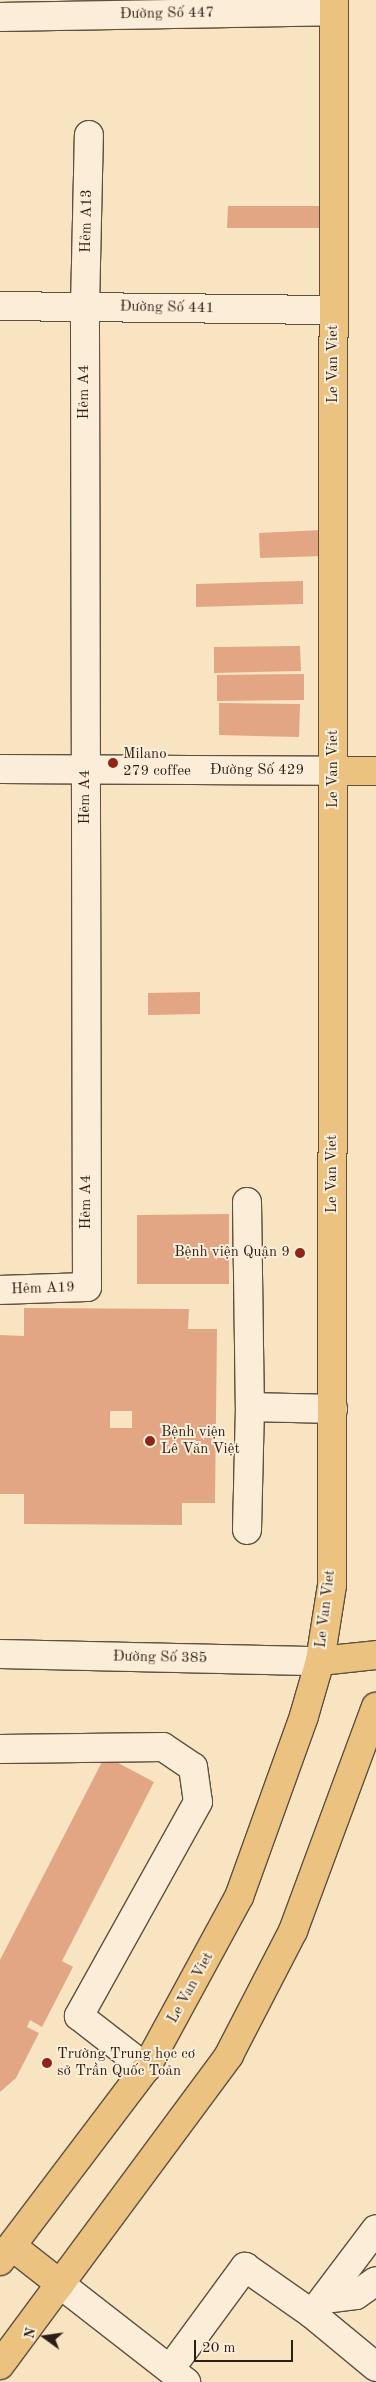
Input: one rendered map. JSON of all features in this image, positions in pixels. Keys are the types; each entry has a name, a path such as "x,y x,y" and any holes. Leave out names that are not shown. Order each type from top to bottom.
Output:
{"main road":[{"name":"Le Van Viet","path":"4,2248 146,2068 240,1897 281,1788 320,1661 332,1585 334,6"},
{"path":"334,771 376,771"},
{"path":"320,1661 376,1655"},
{"path":"0,2365 234,2047 293,1931 376,1707"},
{"path":"4,2248 60,2284"}],"street":[{"name":"Đường Số 447","path":"0,17 334,6"},
{"name":"Hẻm A13","path":"85,307 89,135"},
{"name":"Đường Số 441","path":"0,306 334,310"},
{"name":"Hẻm A4","path":"85,307 87,1288"},
{"name":"Đường Số 429","path":"0,769 334,771"},
{"path":"247,1202 250,1407 247,1530"},
{"name":"Hẻm A19","path":"0,1290 87,1288"},
{"path":"250,1407 333,1409"},
{"name":"Đường Số 385","path":"0,1654 320,1661"},
{"path":"0,1750 163,1747 193,1767 198,1802 79,2016 146,2068"},
{"path":"318,2306 376,2229"},
{"path":"60,2284 178,2376 246,2267 318,2306 376,2367"},
{"path":"318,2306 356,2295 376,2281"}],"building":[{"path":"228,206 319,206 319,228 227,228"},
{"path":"322,530 324,556 260,558 259,533"},
{"path":"303,581 303,604 196,607 196,584"},
{"path":"300,646 301,671 214,673 214,647"},
{"path":"304,674 304,700 217,701 217,675"},
{"path":"219,703 300,704 299,737 219,735"},
{"path":"200,992 200,1014 148,1015 148,993"},
{"path":"229,1214 229,1284 137,1284 137,1215"},
{"path":"24,1308 189,1309 188,1329 217,1329 215,1503 182,1503 182,1525 24,1524 24,1494 0,1494 0,1335 24,1336","holes":["110,1411 132,1411 132,1428 110,1428"]},
{"path":"105,1756 154,1782 62,1961 73,1967 42,2027 30,2020 27,2027 39,2033 16,2078 0,2092 0,1960"}],"place":[{"name":"Milano 279 coffee","path":"113,763"},
{"name":"Bệnh viện Quận 9","path":"300,1253"},
{"name":"Bệnh viện Lê Văn Việt","path":"150,1441"},
{"name":"Trường Trung học cơ sở Trần Quốc Toản","path":"47,2063"}]}
